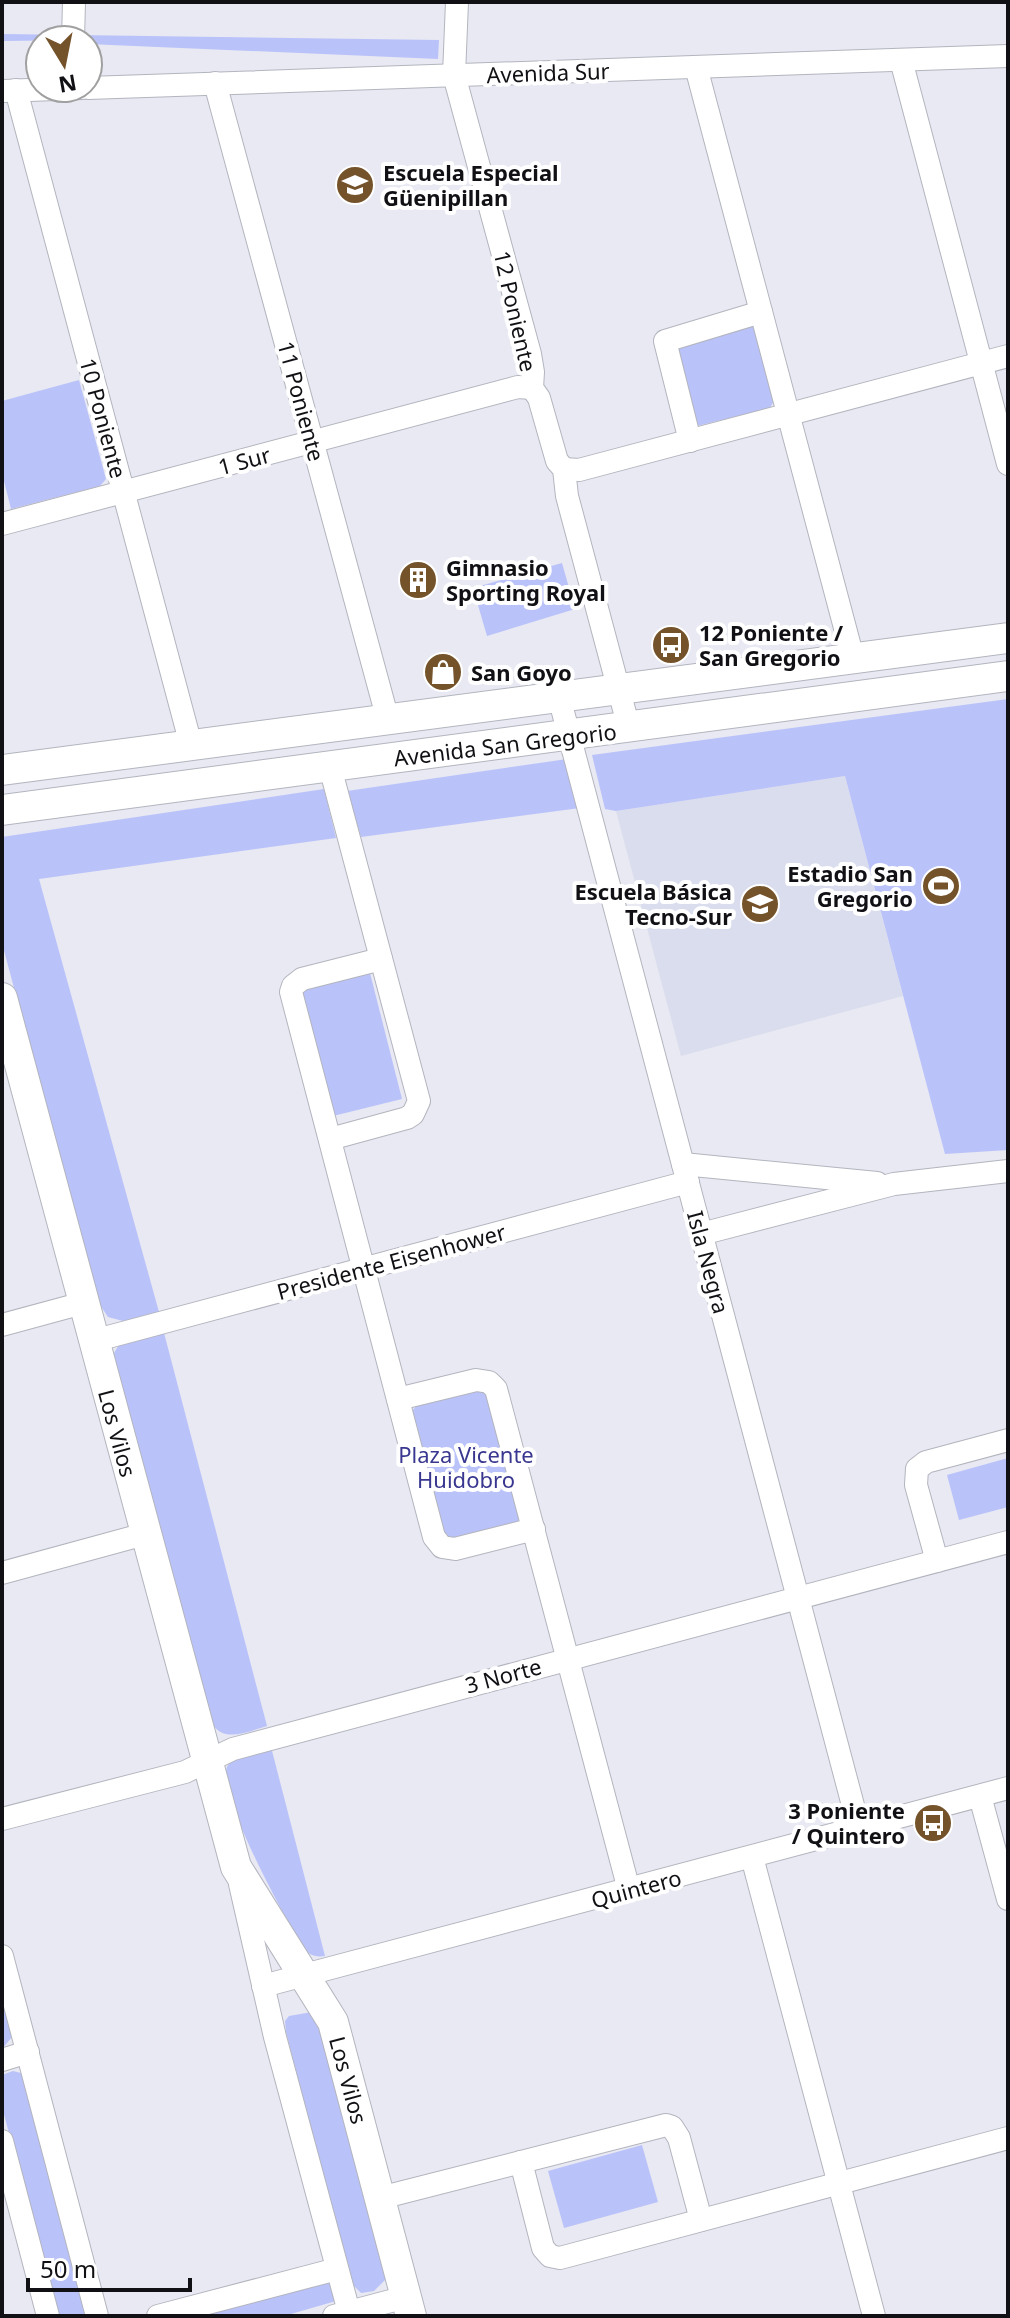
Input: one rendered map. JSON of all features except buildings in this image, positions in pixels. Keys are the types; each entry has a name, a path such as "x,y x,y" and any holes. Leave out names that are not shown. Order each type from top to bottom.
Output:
{"main road":[{"name":"Avenida San Gregorio","path":"2,770 1008,638"},
{"name":"Avenida San Gregorio","path":"2,810 1008,676"},
{"name":"Los Vilos","path":"3,1008 236,1867 333,2022 409,2306"}],"street":[{"path":"73,24 74,2"},
{"name":"12 Poniente","path":"457,2 454,75 530,354 532,388 539,398 557,461 564,469 567,496 629,728"},
{"name":"Avenida Sur","path":"104,87 1008,56"},
{"path":"901,60 1008,464"},
{"path":"696,67 853,658"},
{"name":"11 Poniente","path":"215,83 388,720"},
{"name":"10 Poniente","path":"9,91 191,745"},
{"path":"690,441 665,341 761,312"},
{"path":"564,469 579,470 1008,356"},
{"name":"1 Sur","path":"2,524 518,387 532,388"},
{"name":"Isla Negra","path":"559,697 859,1828"},
{"path":"330,767 417,1094 417,1108 407,1118 330,1139"},
{"path":"381,959 302,979 291,992 398,1399 437,1543 455,1549 534,1529"},
{"name":"Presidente Eisenhower","path":"701,1234 894,1184 1008,1171"},
{"name":"Presidente Eisenhower","path":"93,1341 364,1268 685,1173 894,1184"},
{"path":"2,1325 83,1303"},
{"path":"398,1399 476,1380 493,1385 498,1394 629,1890"},
{"path":"937,1561 916,1485 917,1469 926,1462 1008,1440"},
{"path":"2,1573 145,1534"},
{"name":"3 Norte","path":"2,1819 185,1772 233,1749 1008,1542"},
{"name":"Quintero","path":"263,1986 1008,1788"},
{"path":"980,1796 1008,1899"},
{"path":"752,1857 874,2316"},
{"name":"Los Vilos","path":"236,1867 263,1986 337,2269 342,2314"},
{"path":"2,1956 97,2316"},
{"path":"2,2060 28,2052"},
{"path":"380,2198 666,2125 672,2127 679,2138 701,2220"},
{"path":"521,2162 543,2248 555,2258 1008,2138"},
{"path":"2,2141 48,2316"},
{"path":"158,2316 337,2269"},
{"path":"342,2314 409,2306"}],"shaded area":[{"name":"Escuela Básica Tecno-Sur","path":"845,776 903,996 681,1056 616,811"}],"green space":[{"path":"2,34 24,34 24,41 2,41"},
{"path":"104,35 439,40 438,59 104,45"},
{"path":"747,322 758,327 776,397 770,408 697,426 672,343"},
{"path":"79,380 106,479 100,486 11,509 2,473 2,401"},
{"path":"562,563 575,609 487,636 473,588"},
{"name":"Estadio San Gregorio","path":"1008,699 1008,1150 945,1154 845,776 616,811 605,809 592,755"},
{"path":"567,759 580,808 361,837 347,791"},
{"path":"324,789 336,838 39,879 159,1312 123,1321 108,1317 98,1302 2,943 2,837"},
{"path":"370,973 402,1099 333,1116 301,990"},
{"path":"163,1329 267,1726 245,1733 223,1733 212,1723 114,1361 114,1353 120,1343"},
{"name":"Plaza Vicente Huidobro","path":"476,1388 488,1391 519,1519 514,1527 453,1543 443,1539 411,1412 418,1404"},
{"path":"1008,1458 1008,1507 959,1520 947,1475"},
{"path":"270,1743 325,1956 309,1953 298,1940 253,1853 231,1801 226,1781 230,1762"},
{"path":"2,1980 12,2037 2,2049"},
{"path":"312,2012 318,2015 388,2277 374,2291 361,2293 351,2283 286,2032 285,2021 289,2016"},
{"path":"13,2071 25,2074 94,2316 58,2316 2,2107 2,2075"},
{"path":"642,2145 658,2202 564,2228 548,2171"},
{"path":"333,2281 336,2301 284,2316 184,2316"}],"place":[{"name":"Escuela Especial Güenipillan","path":"355,185"},
{"name":"Gimnasio Sporting Royal","path":"418,580"},
{"name":"12 Poniente / San Gregorio","path":"671,645"},
{"name":"San Goyo","path":"443,672"},
{"name":"Estadio San Gregorio","path":"941,886"},
{"name":"Escuela Básica Tecno-Sur","path":"760,904"},
{"name":"3 Poniente / Quintero","path":"933,1823"}]}
